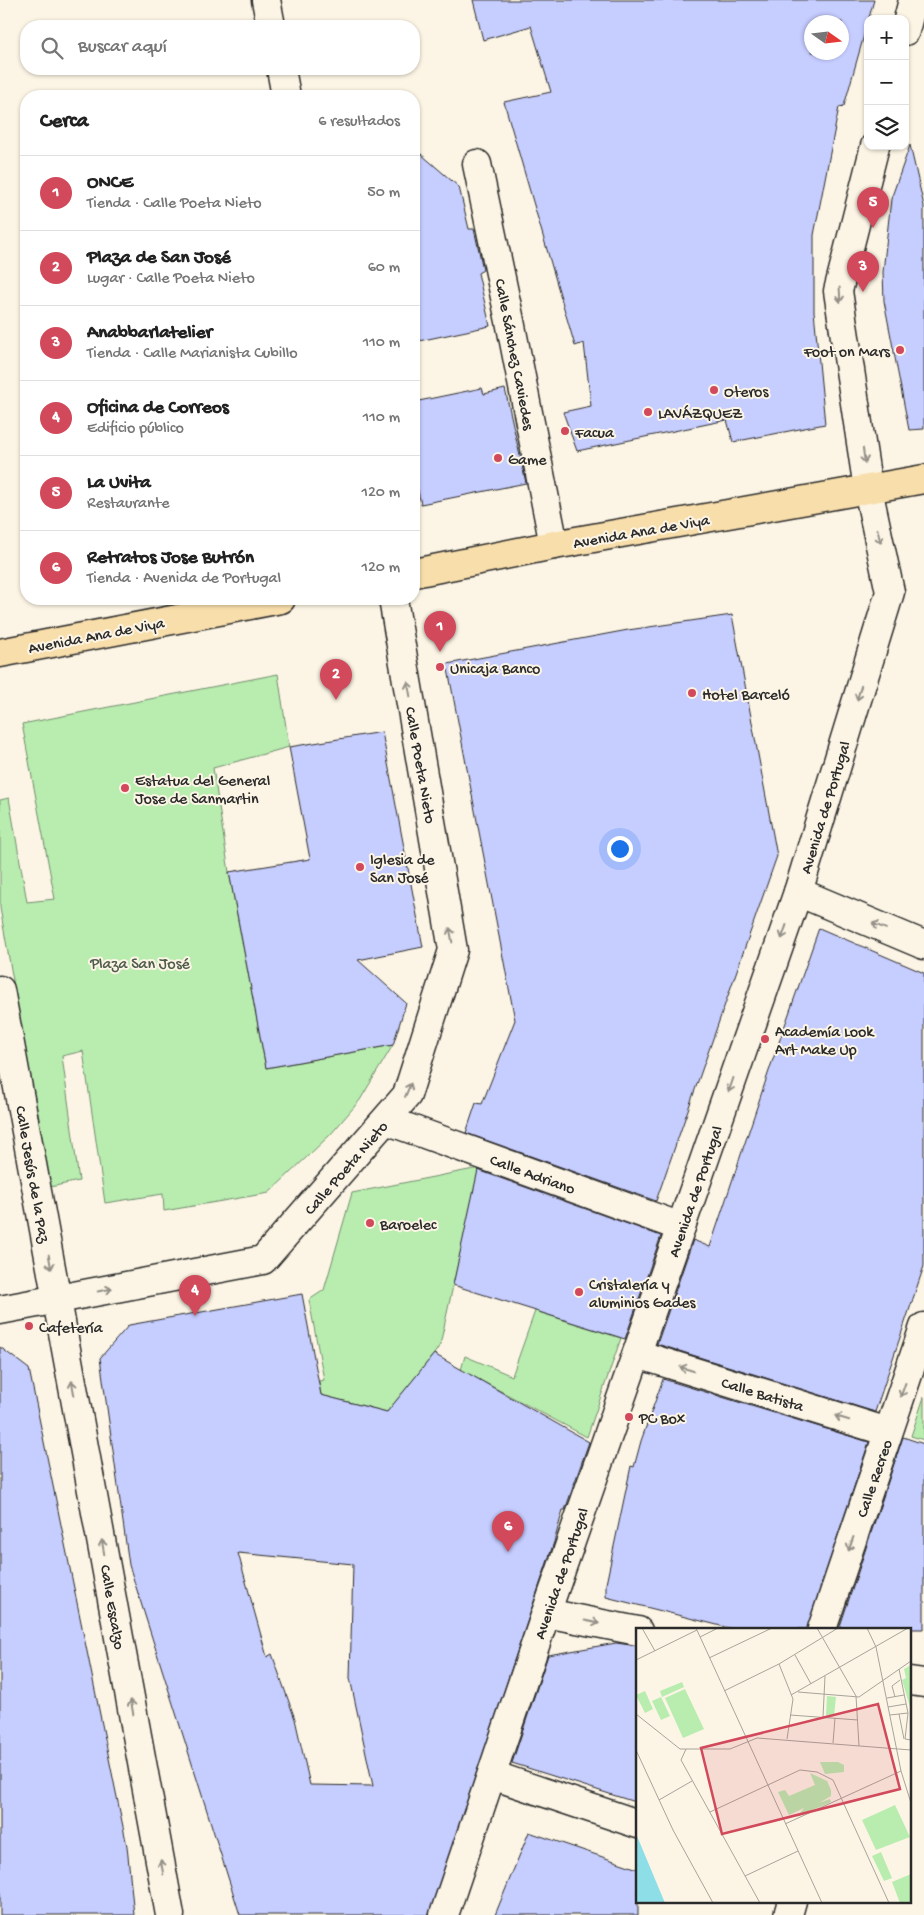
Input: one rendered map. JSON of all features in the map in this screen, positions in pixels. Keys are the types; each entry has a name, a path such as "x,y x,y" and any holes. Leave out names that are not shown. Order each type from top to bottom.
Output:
{"main road":[{"name":"Avenida Ana de Viya","path":"420,572 554,545 924,479"},
{"name":"Avenida Ana de Viya","path":"0,653 211,605"}],"street":[{"path":"266,0 271,20"},
{"path":"909,16 913,0"},
{"path":"282,75 285,90"},
{"name":"Avenida de Portugal","path":"444,1915 546,1613 798,892 890,592 868,489 838,291 874,150"},
{"name":"Calle Sánchez Caviedes","path":"476,164 510,321 554,545"},
{"name":"Calle Poeta Nieto","path":"57,1299 263,1260 407,1095 453,950 395,605"},
{"path":"798,892 924,945"},
{"name":"Calle Jesús de la Paz","path":"0,990 3,1026 57,1299"},
{"name":"Calle Adriano","path":"386,1120 681,1227"},
{"path":"0,1310 57,1299"},
{"name":"Calle Escalzo","path":"57,1299 170,1915"},
{"name":"Calle Recreo","path":"822,1628 924,1327"},
{"name":"Calle Batista","path":"637,1354 888,1432"},
{"path":"546,1613 636,1631"},
{"path":"492,1775 636,1823"},
{"path":"788,1915 792,1902"}],"green space":[{"name":"Plaza San José","path":"278,674 289,747 213,768 229,872 266,1068 393,1045 360,1100 331,1134 269,1193 164,1211 163,1194 105,1203 83,1051 62,1056 79,1181 50,1187 0,908 0,800 9,798 27,902 55,899 22,724"},
{"path":"479,1168 440,1345 434,1354 387,1412 321,1395 319,1381 324,1380 309,1300 324,1290 352,1193"},
{"path":"535,1311 621,1338 587,1437 461,1370 465,1356 512,1376"},
{"path":"924,1397 924,1440 911,1436"}],"building":[{"path":"473,0 874,0 870,15 864,15 864,35 844,106 839,107 814,235 814,311 825,424 733,442 727,420 577,451 563,412 591,406 584,343 575,346 504,102 551,92 531,26 483,40"},
{"path":"910,145 924,206 924,429 909,430 884,301 883,272 891,199"},
{"path":"420,153 459,187 469,229 474,229 479,251 483,270 478,273 490,326 420,341"},
{"path":"482,388 484,394 505,389 526,483 421,504 420,401"},
{"path":"732,615 777,856 656,1201 466,1133 476,1103 482,1104 515,1020 447,664 628,630"},
{"path":"382,732 423,947 358,960 406,1003 393,1045 266,1068 229,872 310,859 289,747"},
{"path":"819,928 924,973 924,1266 875,1412 657,1344 693,1240 710,1247"},
{"path":"478,1170 661,1236 625,1339 453,1285"},
{"path":"302,1294 321,1395 387,1412 434,1354 589,1442 565,1510 563,1510 554,1542 429,1915 240,1915 129,1565 100,1358 129,1325","holes":["238,1553 353,1564 350,1678 373,1786 310,1785 295,1719 272,1654 267,1657"]},
{"path":"0,1347 29,1369 127,1846 134,1915 0,1915"},
{"path":"663,1379 869,1442 807,1628 729,1628 606,1597 606,1584 631,1466 634,1467"},
{"path":"903,1437 924,1444 924,1629 839,1628"},
{"path":"616,1643 636,1646 636,1802 512,1763 548,1655"},
{"path":"529,1832 636,1868 638,1915 495,1915"}],"place":[{"name":"La Uvita","path":"873,228"},
{"name":"Anabbarlatelier","path":"863,292"},
{"name":"Foot on Mars","path":"900,350"},
{"name":"Oteros","path":"714,390"},
{"name":"LAVÁZQUEZ","path":"648,412"},
{"name":"Facua","path":"565,431"},
{"name":"Game","path":"498,458"},
{"name":"ONCE","path":"440,652"},
{"name":"Unicaja Banco","path":"440,667"},
{"name":"Hotel Barceló","path":"692,693"},
{"name":"Plaza de San José","path":"336,700"},
{"name":"Estatua del General Jose de Sanmartin","path":"125,788"},
{"name":"Iglesia de San José","path":"360,867"},
{"name":"Academía Look Art Make Up","path":"765,1039"},
{"name":"Baroelec","path":"370,1223"},
{"name":"Cristalería y aluminios Gades","path":"579,1292"},
{"name":"Oficina de Correos","path":"195,1316"},
{"name":"Cafetería","path":"29,1326"},
{"name":"PC Box","path":"629,1417"},
{"name":"Retratos Jose Butrón","path":"508,1552"}]}
